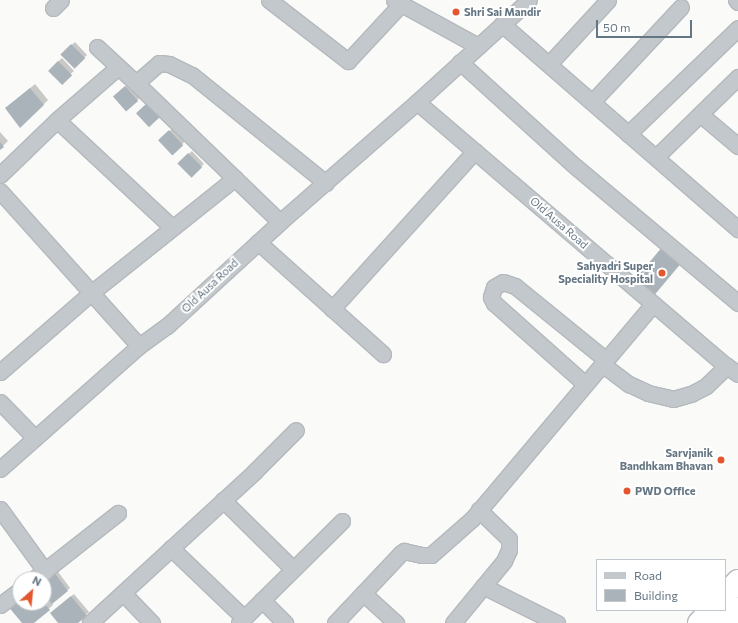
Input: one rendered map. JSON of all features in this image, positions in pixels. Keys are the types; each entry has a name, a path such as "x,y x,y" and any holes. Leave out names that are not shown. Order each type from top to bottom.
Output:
{"highway":[{"path":"726,594 738,582"},
{"path":"725,623 738,609"},
{"path":"699,623 710,611"}],"street":[{"path":"269,0 348,61 397,2 478,46"},
{"name":"Old Ausa Road","path":"0,469 139,346 167,326 280,222 417,102 529,0"},
{"path":"549,64 608,0"},
{"path":"592,102 681,6"},
{"path":"502,24 738,229"},
{"path":"628,134 738,28"},
{"path":"97,47 280,222"},
{"path":"460,62 576,167 738,302"},
{"path":"136,83 159,63 169,64 192,75 326,183"},
{"path":"0,175 56,120 118,67"},
{"path":"656,157 738,77"},
{"name":"Old Ausa Road","path":"417,102 653,304 735,372"},
{"path":"700,114 738,146"},
{"path":"56,120 173,228"},
{"path":"332,309 475,151"},
{"path":"0,372 91,293 235,178"},
{"path":"0,192 139,346"},
{"path":"258,242 383,354"},
{"path":"585,384 494,303 491,297 494,287 503,282 515,286 629,384 648,393 673,399 691,394 735,372"},
{"path":"335,623 401,553 404,551 422,555 431,555 479,510 653,304"},
{"path":"0,402 35,438"},
{"path":"90,623 254,472 296,430"},
{"path":"223,500 293,570"},
{"path":"0,509 38,571"},
{"path":"454,623 504,561 509,550 509,539 479,510"},
{"path":"45,571 118,513"},
{"path":"171,548 241,620 342,521"},
{"path":"483,586 557,623"},
{"path":"123,593 152,623"},
{"path":"363,593 396,623"},
{"path":"0,605 12,596"},
{"path":"262,600 285,623"}],"building":[{"path":"71,44 85,58 75,69 60,55"},
{"path":"58,61 72,75 62,85 48,71"},
{"path":"125,86 138,101 126,112 113,96"},
{"path":"30,88 44,105 20,128 5,108"},
{"path":"147,103 160,117 149,127 136,113"},
{"path":"169,130 183,145 172,156 158,140"},
{"path":"0,142 4,147 0,150"},
{"path":"188,153 202,167 192,178 177,164"},
{"path":"663,246 682,262 651,300 632,284"},
{"path":"53,571 68,591 52,604"},
{"path":"71,596 87,616 78,623 58,623 50,613"},
{"path":"12,601 12,611 7,605"},
{"path":"12,611 49,611 34,623 22,623"}],"place":[{"name":"Shri Sai Mandir","path":"456,12"},
{"name":"Sahyadri Super Speciality Hospital","path":"662,273"},
{"name":"Sarvjanik Bandhkam Bhavan","path":"721,460"},
{"name":"PWD Office","path":"627,491"}]}
